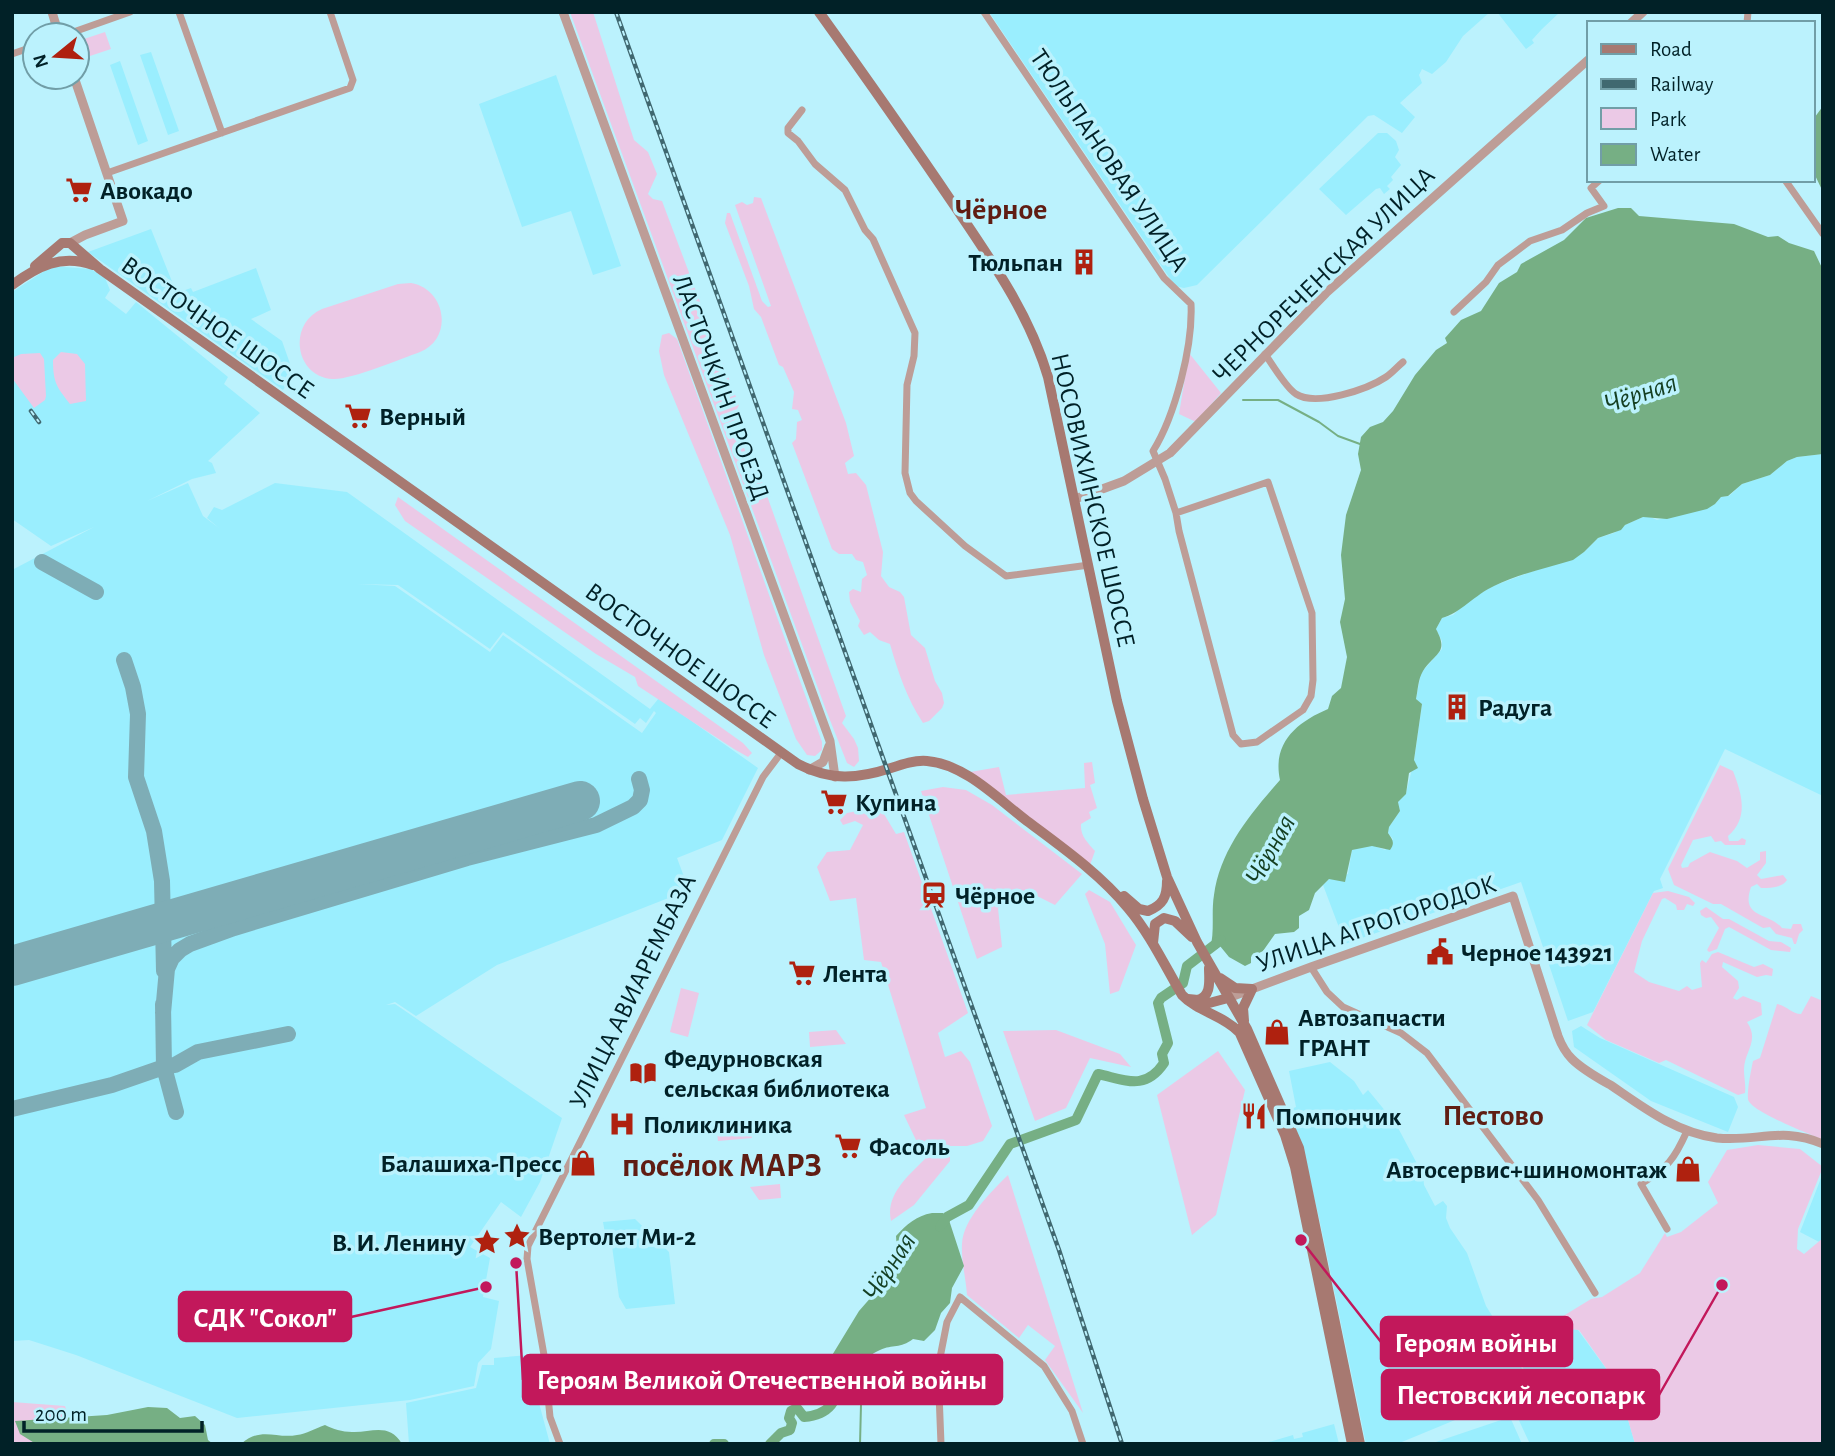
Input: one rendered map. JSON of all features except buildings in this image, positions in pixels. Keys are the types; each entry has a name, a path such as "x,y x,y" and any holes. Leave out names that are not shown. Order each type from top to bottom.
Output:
{"main road":[{"name":"НОСОВИХИНСКОЕ ШОССЕ","path":"819,12 892,113 993,262 1035,338 1048,377 1123,724 1167,877 1243,1031"},
{"path":"65,260 58,254 58,249 68,244"},
{"path":"16,282 68,244"},
{"name":"ВОСТОЧНОЕ ШОССЕ","path":"68,244 781,752 810,769 835,777 861,776 921,761 941,764 974,781 1100,878 1128,908 1153,943 1181,994 1197,1006 1243,1031"},
{"path":"16,282 43,266 65,260"},
{"name":"ВОСТОЧНОЕ ШОССЕ","path":"65,260 85,262 100,268"},
{"path":"1100,878 1139,909 1148,911 1166,898 1167,877"},
{"path":"1153,943 1155,923 1164,918 1175,921 1197,942"},
{"path":"1209,964 1228,985 1251,989 1243,1008 1243,1031 1296,1167 1352,1444"},
{"path":"1181,994 1195,1001 1205,997 1209,987 1209,964"},
{"path":"1197,1006 1228,998"},
{"path":"1243,1031 1291,1125 1304,1166 1360,1444"}],"street":[{"path":"91,26 130,12"},
{"path":"179,12 222,133"},
{"path":"107,173 353,85 331,12"},
{"name":"ЛАСТОЧКИН ПРОЕЗД","path":"563,12 830,741 835,777"},
{"name":"ТЮЛЬПАНОВАЯ УЛИЦА","path":"984,12 1164,278 1191,304 1190,333 1168,425 1141,472"},
{"name":"ЧЕРНОРЕЧЕНСКАЯ УЛИЦА","path":"1075,499 1115,485 1141,472 1179,445 1265,354 1358,263 1587,61"},
{"path":"68,244 123,221 79,91"},
{"path":"802,110 788,128 788,133 798,141 814,164 845,190 865,230 873,239 915,333 914,356 907,385 905,473 910,493 965,546 1006,576 1089,565"},
{"path":"1454,312 1486,282 1498,265 1530,241 1562,230 1587,213 1604,206 1591,188 1598,182"},
{"path":"1786,182 1823,234"},
{"path":"1265,354 1295,394 1308,397 1330,397 1355,391 1387,376 1402,362"},
{"path":"1153,452 1176,513 1233,735 1241,744 1257,742 1304,710 1311,696 1313,680 1312,613 1268,482 1176,513"},
{"path":"810,769 823,762 828,755 830,741"},
{"name":"УЛИЦА АВИАРЕМБАЗА","path":"560,1444 550,1417 544,1355 527,1252 531,1239 763,777 781,752"},
{"name":"УЛИЦА АГРОГОРОДОК","path":"1228,998 1513,896 1558,1036 1569,1056 1582,1067 1662,1119 1687,1131 1721,1138 1791,1134 1805,1136 1823,1144"},
{"path":"1311,967 1327,992 1343,1007 1401,1033 1427,1054 1538,1200 1595,1293"},
{"path":"1667,1229 1641,1184 1665,1169 1679,1150 1687,1131"},
{"path":"941,1444 939,1368 947,1322 960,1297 1044,1366 1072,1412 1083,1444"}],"shaded area":[{"path":"989,12 1490,12 1463,36 1446,62 1432,74 1422,69 1419,75 1422,83 1400,103 1415,117 1402,133 1374,115 1368,116 1197,285 1184,288 1175,286"},
{"path":"1497,12 1560,12 1526,49"},
{"path":"151,52 179,131 168,135 140,55"},
{"path":"120,61 148,141 138,145 110,65"},
{"path":"556,75 621,266 593,275 571,211 522,227 479,104"},
{"path":"1378,133 1387,133 1396,141 1399,150 1395,157 1401,165 1391,177 1393,180 1387,186 1390,189 1384,194 1380,188 1376,189 1346,215 1319,189"},
{"path":"151,229 173,284 171,295 191,288 193,292 256,268 271,310 251,319 282,341 294,375 283,390 88,252"},
{"path":"52,266 91,269 105,278 110,290 105,298 126,314 136,302 228,377 224,384 260,413 208,461 212,463 216,473 192,479 147,501 188,483 203,516 219,528 207,518 214,507 222,510 275,483 347,492 650,709 659,698 758,768 722,840 677,858 689,890 497,965 416,1016 395,1002 386,1005 395,1004 562,1118 540,1182 521,1217 501,1202 470,1247 490,1258 483,1297 499,1301 491,1349 478,1363 474,1386 410,1400 237,1418 76,1355 29,1340 12,1341 12,570 94,527 51,546 12,519 12,292","holes":["357,584 398,585 490,649 503,632 635,724 640,718 646,723 654,711 656,713 642,733 503,635 490,652 395,586"]},
{"path":"1823,454 1823,796 1725,749 1660,879 1663,888 1654,891 1593,1012 1568,1021 1521,882 1342,945 1340,940 1343,938 1323,885 1329,879 1348,874 1352,850 1372,845 1385,850 1393,839 1388,833 1389,827 1400,811 1398,802 1406,793 1414,761 1422,705 1416,699 1421,673 1442,649 1442,641 1436,629 1442,618 1453,615 1469,600 1493,586 1584,552 1598,538 1614,533 1643,517 1657,520 1715,504 1742,484 1770,475 1787,461"},
{"path":"1581,1026 1600,1038 1734,1097 1738,1107 1728,1132 1651,1101 1574,1047 1572,1031"},
{"path":"1330,1062 1354,1081 1363,1095 1368,1090 1396,1124 1423,1175 1424,1185 1435,1206 1443,1201 1447,1206 1446,1218 1467,1253 1486,1306 1525,1375 1518,1391 1501,1401 1397,1444 1366,1444 1321,1227 1303,1149 1289,1110 1296,1107 1289,1071"},
{"path":"1823,1173 1823,1244 1800,1232"},
{"path":"635,1219 669,1252 675,1304 626,1309 619,1297 612,1246 606,1239 603,1222"},
{"path":"1570,1328 1578,1330 1618,1385 1635,1444 1530,1444 1509,1399 1522,1394 1529,1384 1517,1351"},
{"path":"529,1355 532,1403 539,1403 550,1444 409,1444 406,1403 476,1388 482,1365 494,1365 494,1358"},
{"path":"1510,1417 1522,1444 1430,1444"},
{"path":"1334,1424 1339,1444 1262,1444 1293,1435 1294,1439 1303,1437 1302,1433"}],"green space":[{"path":"570,12 593,12 634,140 648,152 657,174 648,194 653,199 662,201 739,405 734,415 750,467 761,479 846,716 842,723 858,748 859,761 854,767 847,763 826,710"},
{"path":"105,32 111,49 91,56 91,37"},
{"path":"754,197 761,198 846,423 854,456 845,463 848,474 856,473 866,485 883,552 881,576 889,587 904,597 911,635 925,648 935,681 942,693 942,708 929,721 923,723 904,685 890,644 879,640 870,632 864,635 858,626 860,621 850,602 849,592 853,589 861,592 862,579 867,575 863,562 856,560 852,554 839,554 832,549 792,443 796,439 797,422 802,420 798,410 792,409 794,392 783,367 779,365 761,317 754,309 749,286 725,223 727,213 730,213 762,301 768,307 771,306 735,205 742,202 747,205 753,203"},
{"path":"411,283 432,294 438,304 441,326 431,345 389,364 341,378 320,376 310,369 300,349 300,337 311,316 322,309 398,284"},
{"path":"669,333 677,339 822,742 822,750 815,756 807,755 796,739 764,655 730,535 664,375 659,351 662,335"},
{"path":"61,352 77,354 85,364 86,401 70,404 57,384 53,360"},
{"path":"40,353 44,359 46,396 45,400 34,408 12,378 12,358 21,354"},
{"path":"1189,353 1221,393 1196,422 1179,414"},
{"path":"398,497 743,743 752,753 748,757 734,749 638,686 635,677 596,654 405,521 395,505"},
{"path":"1092,762 1095,783 1090,785 1097,808 1089,812 1091,818 1081,824 1083,836 1095,851 1090,865 970,772 999,767 1006,795 1085,788 1084,763"},
{"path":"1720,765 1733,771 1742,805 1739,821 1728,836 1729,841 1742,838 1746,840 1745,845 1725,845 1721,841 1715,842 1711,836 1693,840 1682,868 1688,867 1690,863 1710,852 1737,861 1747,868 1760,860 1760,852 1766,851 1766,863 1757,875 1761,879 1783,875 1787,880 1776,887 1761,888 1757,884 1751,887 1749,905 1758,914 1782,928 1791,929 1793,924 1801,924 1803,930 1796,944 1792,938 1776,934 1770,927 1763,928 1721,904 1713,904 1674,885 1668,869"},
{"path":"943,787 966,790 992,805 1082,874 1055,905 1037,896 998,908 1002,947 977,959 921,791"},
{"path":"872,808 884,814 896,834 904,832 968,1013 938,1033 945,1057 961,1051 970,1062 992,1126 983,1141 967,1146 950,1146 950,1161 914,1205 891,1221 891,1203 895,1194 905,1179 925,1159 904,1115 926,1108 881,962 864,960 856,898 830,901 817,867 827,852 850,850 863,825 855,821 843,825 840,820 847,813"},
{"path":"1089,890 1110,902 1136,945 1119,991 1110,994 1105,944 1085,894"},
{"path":"1668,891 1689,897 1695,903 1693,906 1687,904 1684,910 1677,910 1676,905 1665,898 1662,899 1642,941 1634,972 1649,982 1679,991 1687,986 1692,990 1702,987 1700,963 1702,960 1706,963 1712,954 1718,952 1754,967 1763,964 1773,969 1772,976 1757,977 1723,962 1722,967 1738,981 1739,988 1733,998 1737,1000 1743,996 1761,1003 1762,1015 1747,1022 1752,1041 1744,1070 1745,1093 1738,1095 1666,1060 1659,1063 1606,1040 1587,1025 1653,893"},
{"path":"1706,907 1723,919 1729,919 1769,941 1781,942 1791,948 1790,952 1771,950 1729,927 1725,929 1717,949 1709,952 1707,950 1719,928 1711,917 1701,915 1700,911"},
{"path":"681,988 699,993 688,1037 670,1032"},
{"path":"1811,996 1823,1001 1823,1140 1758,1110 1748,1099 1753,1061 1760,1058 1777,1004 1801,1014"},
{"path":"836,1030 846,1044 810,1047 809,1032"},
{"path":"1056,1030 1120,1054 1131,1067 1090,1058 1066,1108 1035,1121 1003,1031"},
{"path":"1218,1051 1245,1090 1216,1215 1192,1235 1157,1095"},
{"path":"750,1120 752,1138 718,1141 716,1123"},
{"path":"1758,1145 1800,1149 1823,1167 1798,1229 1797,1249 1804,1254 1823,1238 1823,1444 1635,1444 1618,1385 1579,1330 1566,1329 1560,1318 1591,1299 1602,1297 1640,1273 1665,1233 1667,1237 1681,1232 1718,1203 1708,1182 1727,1150"},
{"path":"1008,1175 1083,1413 1045,1360 1055,1346 1028,1325 1019,1338 967,1295 962,1244 967,1225 979,1206"},
{"path":"780,1184 781,1198 759,1200 750,1187"},
{"path":"12,1402 65,1406 68,1416 51,1421 16,1421 36,1444 12,1444"}],"water":[{"path":"1823,106 1823,192 1814,173 1814,118"},
{"path":"1618,208 1631,208 1639,216 1734,224 1768,237 1778,236 1789,243 1814,251 1823,270 1823,454 1787,461 1770,475 1742,484 1707,509 1667,519 1643,517 1625,525 1621,530 1598,538 1573,560 1503,582 1442,618 1436,629 1441,648 1421,674 1416,699 1422,704 1414,760 1418,768 1409,773 1406,794 1398,802 1400,811 1389,827 1388,833 1393,843 1390,850 1372,846 1352,850 1345,882 1329,879 1315,893 1309,910 1299,916 1299,928 1294,932 1275,934 1263,951 1251,957 1251,963 1245,966 1229,957 1220,946 1210,949 1217,879 1230,848 1248,819 1280,780 1280,755 1289,736 1306,720 1328,709 1332,696 1341,688 1347,657 1340,622 1345,599 1341,555 1346,515 1361,470 1358,454 1361,437 1370,427 1383,422 1393,411 1415,375 1436,350 1447,343 1445,338 1461,320 1481,311 1499,283 1517,272 1521,264 1564,240 1586,218"},
{"path":"932,1213 943,1213 949,1220 964,1266 952,1288 950,1303 941,1313 935,1330 924,1341 913,1339 880,1350 849,1372 836,1376 831,1357 859,1311 894,1271 896,1236 912,1221"},
{"path":"148,1407 167,1408 180,1418 195,1416 205,1425 208,1440 213,1444 36,1444 20,1434 15,1421 107,1415"},
{"path":"325,1425 348,1432 385,1431 397,1437 402,1444 241,1444 262,1434 297,1435"}],"waterway":[{"path":"1243,400 1278,400 1319,422 1338,436 1360,444"},
{"name":"Чёрная","path":"940,1227 947,1217 969,1205 1010,1144 1076,1120 1098,1074 1134,1081 1150,1077 1157,1072 1164,1063 1162,1054 1168,1043 1158,1003 1183,983 1187,966 1221,940"},
{"path":"860,1444 861,1405 868,1374 865,1358"},
{"name":"Чёрная","path":"770,1444 781,1433 790,1430 791,1411 797,1408 804,1417 813,1416 831,1405 837,1392 836,1376 844,1367"},
{"name":"Чёрная","path":"714,1444 724,1444"}],"taxiway":[{"path":"42,562 96,592"},
{"path":"124,660 138,714 136,777 154,831 162,881 164,971"},
{"path":"163,1013 167,969 172,958 190,944 234,928 467,858 596,825 633,807 640,800 642,790 639,779"},
{"path":"163,1004 164,1067 176,1112"},
{"path":"12,1109 112,1085 175,1065 198,1052 288,1034"}],"runway":[{"path":"12,966 580,801"}],"railway":[{"path":"616,12 1059,1250 1122,1444"},
{"path":"31,411 39,422"}],"place":[{"name":"Авокадо","path":"79,190"},
{"name":"Тюльпан","path":"1084,262"},
{"name":"Верный","path":"358,416"},
{"name":"Радуга","path":"1457,707"},
{"name":"Купина","path":"834,802"},
{"name":"Чёрное","path":"934,895"},
{"name":"Черное 143921","path":"1440,952"},
{"name":"Лента","path":"802,973"},
{"name":"Автозапчасти ГРАНТ","path":"1277,1032"},
{"name":"Федурновская сельская библиотека","path":"643,1073"},
{"name":"Помпончик","path":"1254,1116"},
{"name":"Поликлиника","path":"622,1124"},
{"name":"Фасоль","path":"848,1146"},
{"name":"Балашиха-Пресс","path":"583,1163"},
{"name":"Автосервис+шиномонтаж","path":"1688,1169"},
{"name":"Вертолет Ми-2","path":"517,1236"},
{"name":"Героям войны","path":"1301,1240"},
{"name":"В. И. Ленину","path":"487,1242"},
{"name":"Героям Великой Отечественной войны","path":"516,1263"},
{"name":"Пестовский лесопарк","path":"1722,1285"},
{"name":"СДК \"Сокол\"","path":"486,1287"}],"district":[{"name":"Чёрное","path":"1001,209"},
{"name":"Пестово","path":"1493,1115"},
{"name":"посёлок МАРЗ","path":"722,1164"}]}
